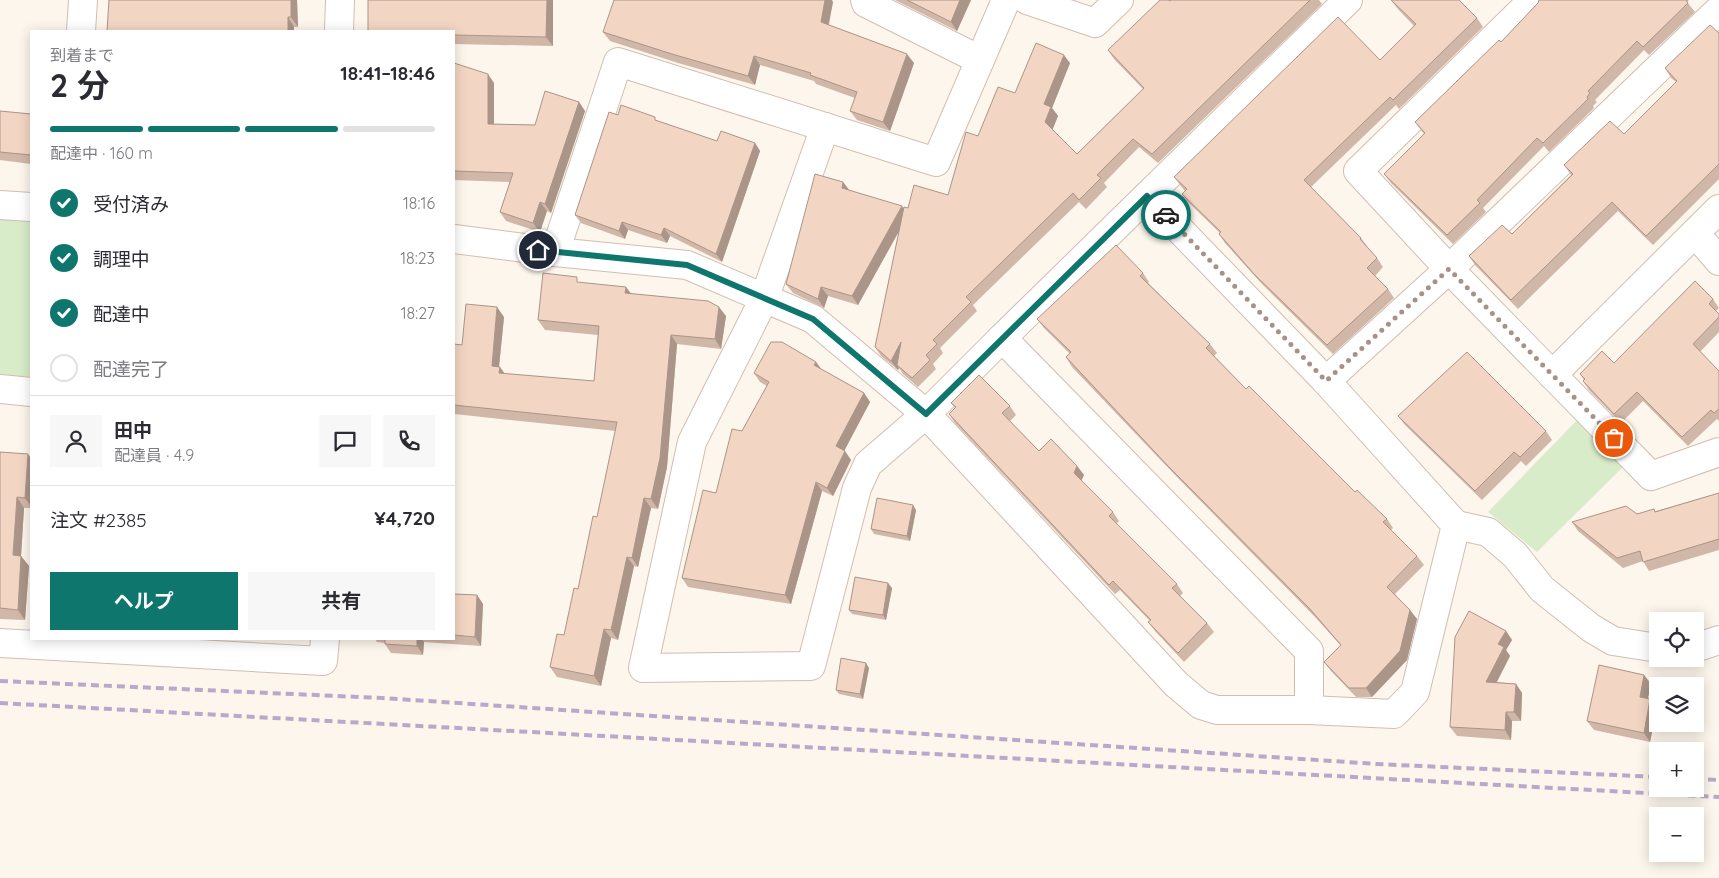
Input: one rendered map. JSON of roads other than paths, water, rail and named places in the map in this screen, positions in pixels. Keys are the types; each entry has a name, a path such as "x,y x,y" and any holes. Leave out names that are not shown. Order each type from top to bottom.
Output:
{"street":[{"path":"81,30 82,0"},
{"path":"339,30 340,0"},
{"path":"865,0 866,3 980,60"},
{"path":"555,252 618,62 936,162 1006,0"},
{"path":"1027,0 1095,23 1119,0"},
{"path":"825,127 764,299 692,442 642,668 811,666 857,488 868,464 926,414 1348,0"},
{"path":"1533,0 1358,171 1449,269 1651,476 1719,452"},
{"path":"1326,381 1449,269 1719,10"},
{"path":"1147,196 1326,381 1456,525 1488,532 1515,555 1542,589 1591,628 1613,641 1649,647"},
{"path":"0,205 30,207"},
{"path":"1552,374 1719,209"},
{"path":"1695,233 1719,262"},
{"path":"455,238 555,252 687,265 813,319 926,414 1176,684 1201,705 1217,710 1309,710 1394,714 1415,692 1456,525"},
{"path":"1002,338 1309,651 1309,710"},
{"path":"0,389 30,392"},
{"path":"0,643 57,642 323,661 325,640"},
{"path":"1704,645 1719,640"}],"railway":[{"path":"0,681 382,698 1377,764 1649,777"},
{"path":"0,703 1719,797"},
{"path":"1704,779 1719,780"}]}
